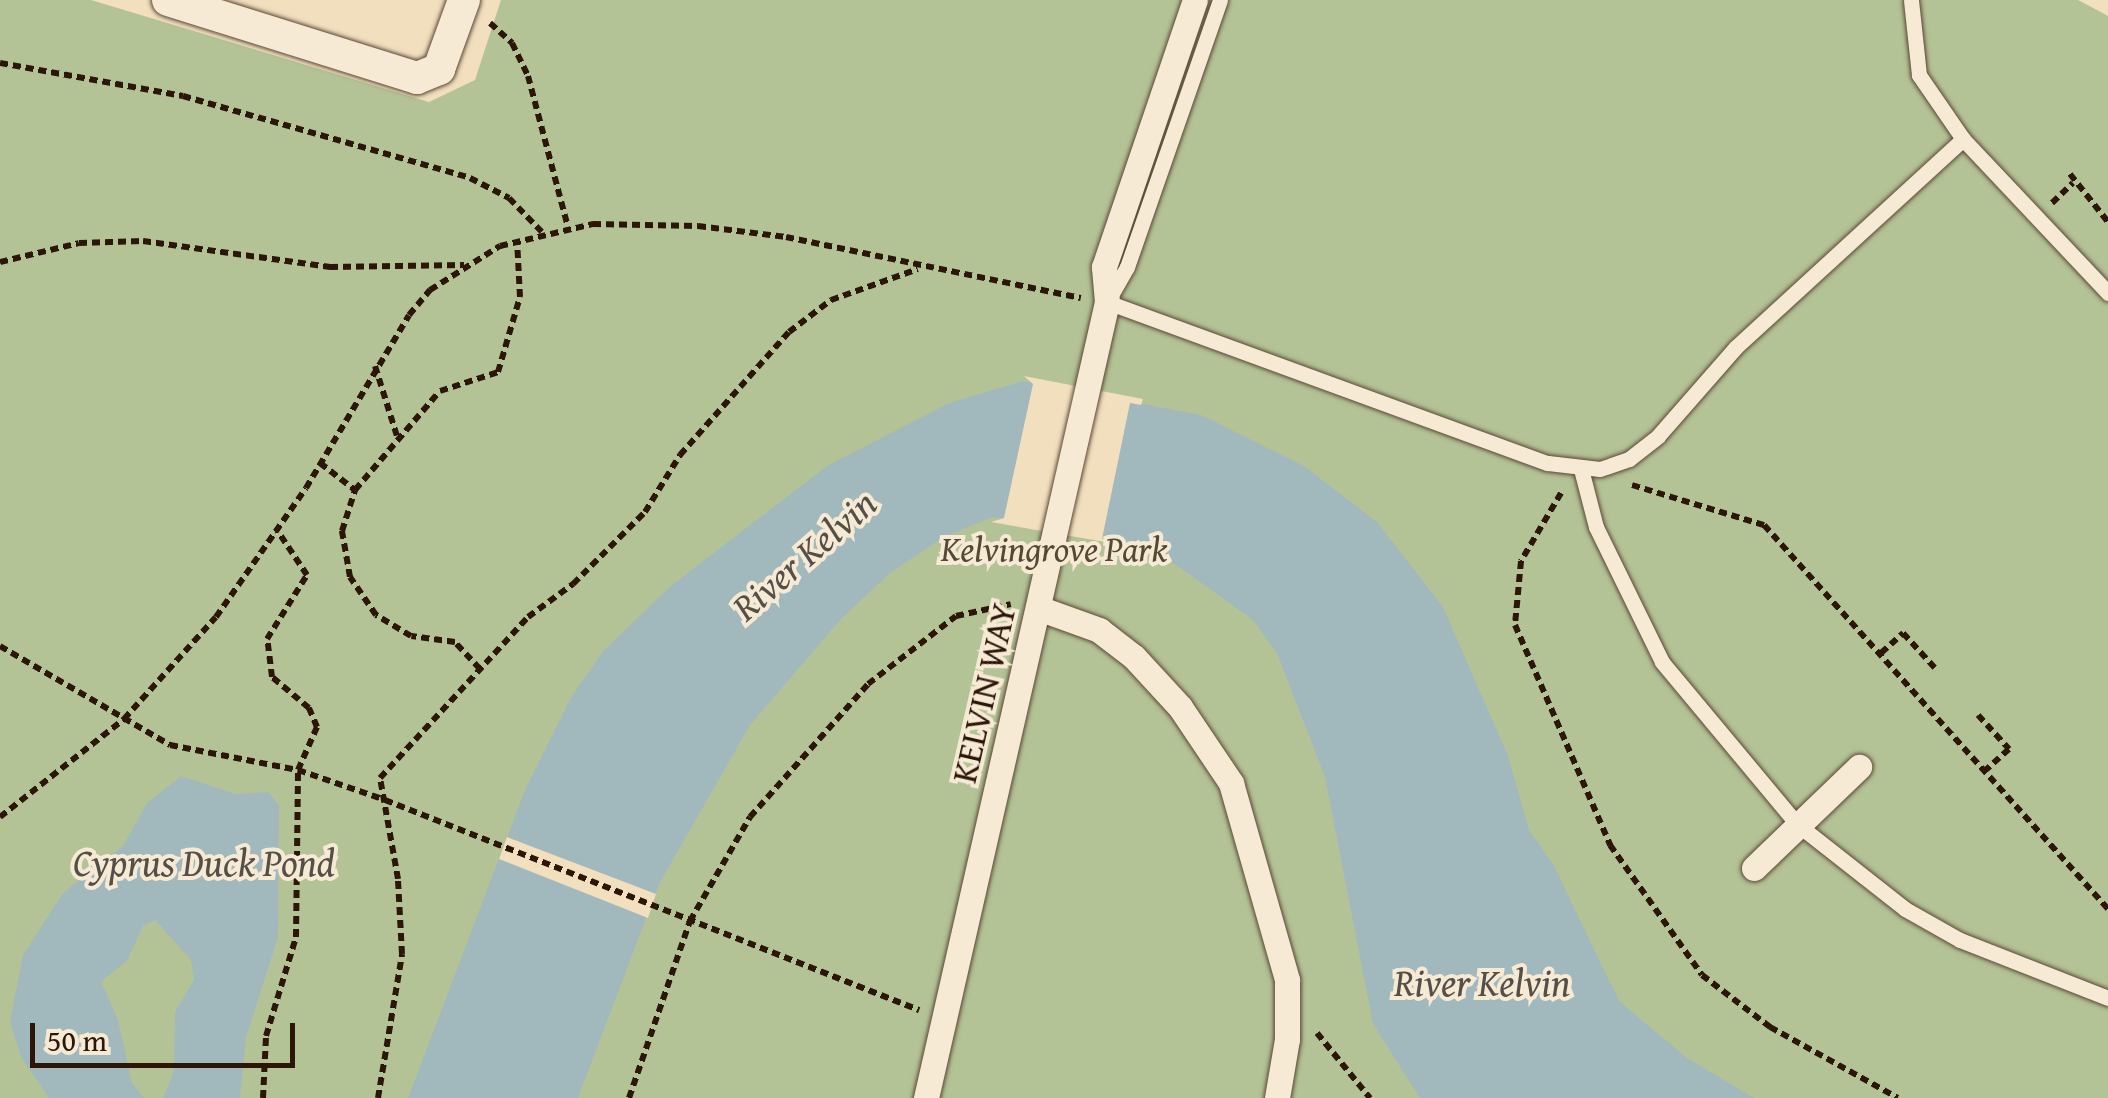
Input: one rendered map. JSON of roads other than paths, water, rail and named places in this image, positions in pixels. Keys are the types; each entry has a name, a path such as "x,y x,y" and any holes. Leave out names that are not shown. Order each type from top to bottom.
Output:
{"street":[{"path":"168,0 429,77 446,56 463,4"},
{"name":"KELVIN WAY","path":"926,1098 1107,302 1104,267 1194,0"},
{"path":"1040,609 1116,642 1208,745 1246,826 1287,980 1277,1098"},
{"path":"1754,868 1859,767"}],"lane":[{"name":"KELVIN WAY","path":"1107,302 1127,267 1220,0"},
{"path":"1911,0 1918,75 1963,139 2108,294"},
{"path":"1107,302 1548,463 1581,469 1614,466 1644,448 1736,347 1963,139"},
{"path":"1581,469 1596,527 1662,662 1796,824 1905,909 1946,932 2108,998"}],"water":[{"name":"River Kelvin","path":"1023,381 1201,415 1304,466 1377,522 1443,607 1508,756 1529,830 1553,864 1619,1001 1687,1058 1754,1098 1420,1098 1373,1024 1325,777 1277,653 1253,620 1147,544 992,517 944,537 891,572 841,619 750,725 659,884 578,1098 408,1098 525,790 570,699 603,651 672,585 827,466 949,403"},
{"name":"Cyprus Duck Pond","path":"181,776 235,794 268,792 279,805 278,937 246,1037 240,1098 163,1098 174,1071 175,1012 194,980 191,960 155,920 143,926 127,961 101,981 118,1020 132,1083 144,1098 49,1098 21,1057 10,1021 23,955 63,893 123,846 147,803"}],"park label":[{"name":"Kelvingrove Park","path":"1054,549"}]}
